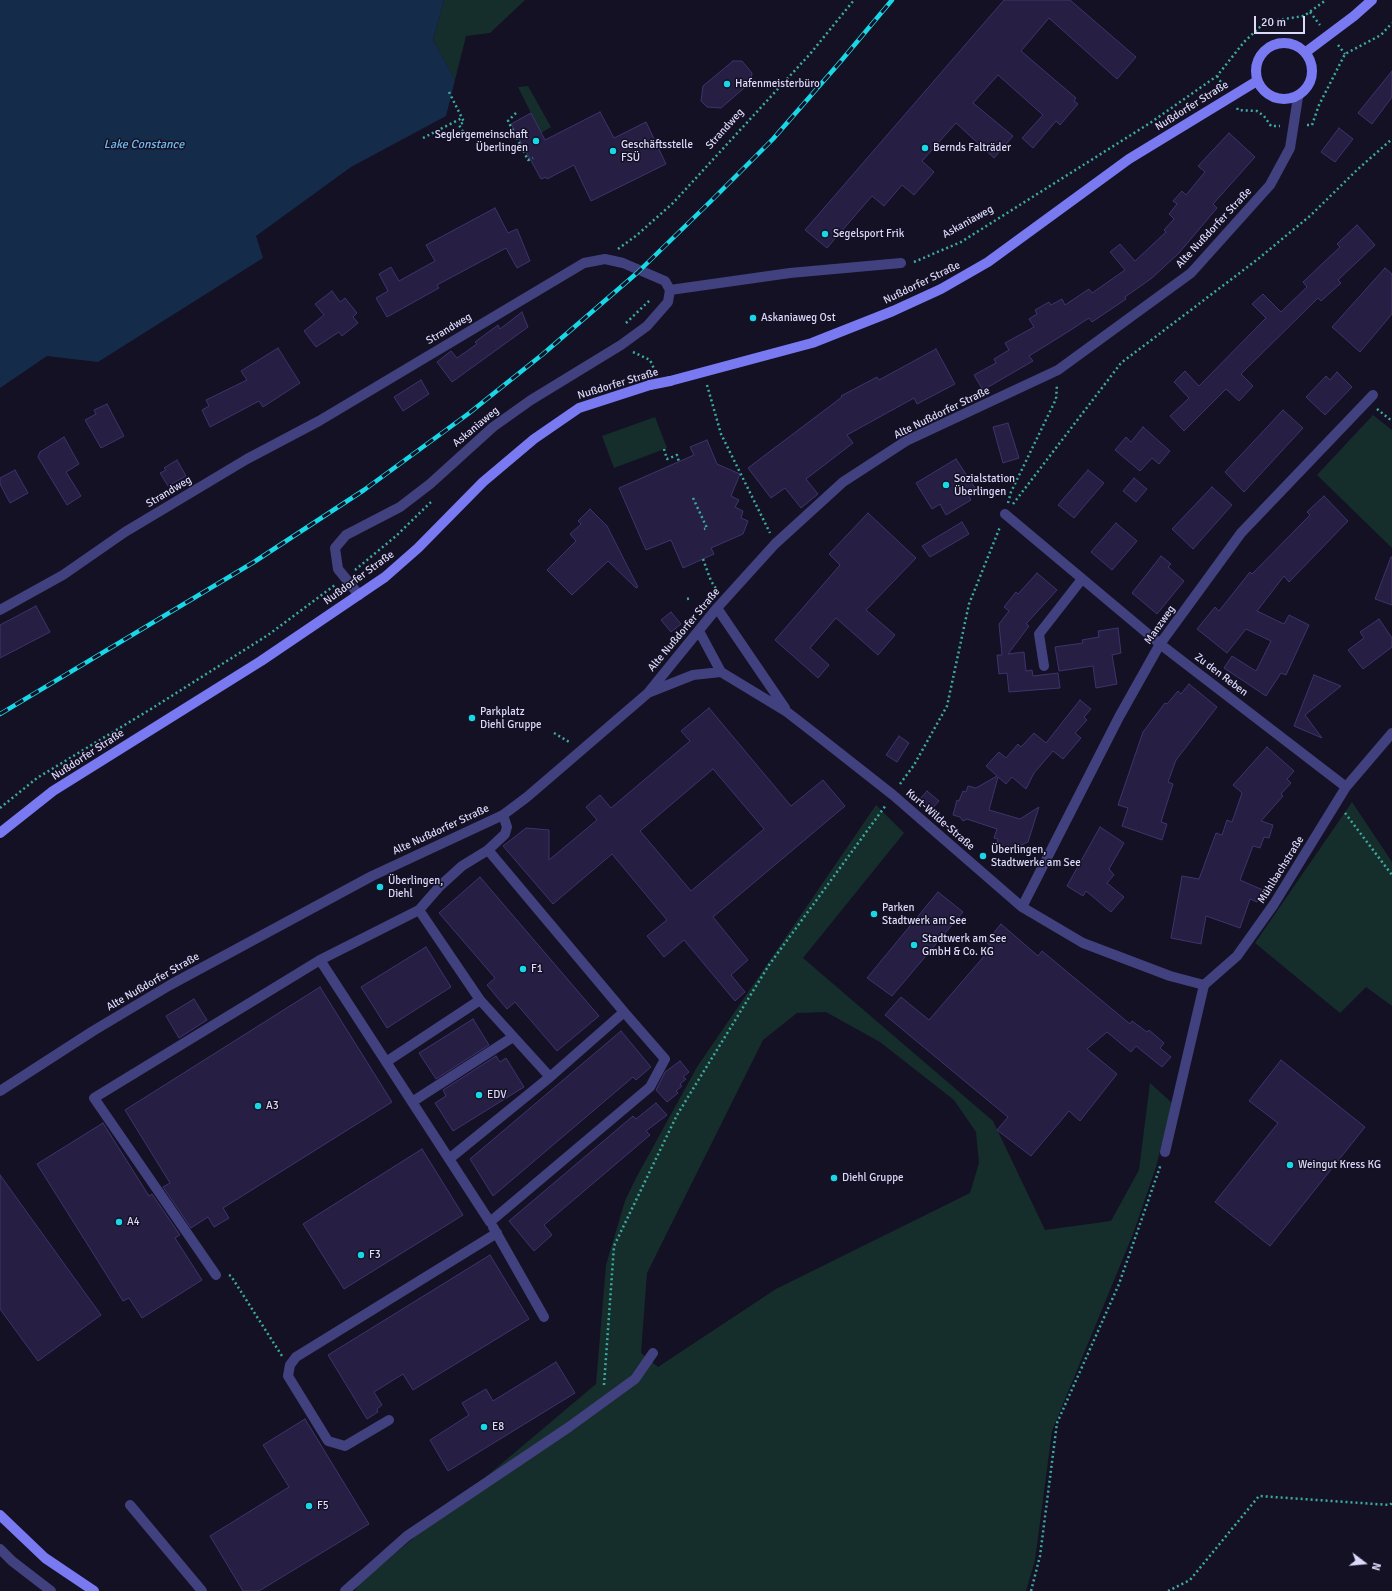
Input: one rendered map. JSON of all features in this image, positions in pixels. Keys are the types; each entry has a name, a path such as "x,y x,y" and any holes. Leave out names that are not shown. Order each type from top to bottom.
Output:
{"street":[{"path":"1306,52 1354,16 1372,0"},
{"path":"1282,42 1295,44 1306,52 1312,64 1313,77 1307,89 1298,97 1286,100 1274,98 1264,91 1257,81 1256,68 1259,56 1269,47 1282,42"},
{"name":"Nußdorfer Straße","path":"0,833 53,791 261,661 385,577 418,548 483,482 534,439 579,408 650,385 812,343 893,311 941,289 988,262 1129,159 1257,81"},
{"name":"Alte Nußdorfer Straße","path":"0,1091 93,1031 190,974 378,873 503,815 527,797 648,692 717,608 775,544 844,482 906,441 1058,370 1191,273 1270,185 1290,148 1298,97"},
{"path":"605,259 623,263 651,274 665,281 670,290 790,273 901,263"},
{"name":"Strandweg","path":"0,610 63,575 125,532 247,459 319,421 584,264 605,259"},
{"name":"Askaniaweg","path":"359,594 338,569 335,548 346,534 400,507 430,484 492,427 531,400 621,346 656,317 668,302 670,290"},
{"name":"Manzweg","path":"1022,907 1119,717 1160,644 1242,533 1370,398"},
{"name":"Zu den Reben","path":"1005,514 1160,644 1346,787"},
{"path":"1044,666 1039,634 1082,579"},
{"name":"Kurt-Wilde-Straße","path":"717,608 787,712"},
{"path":"648,692 693,675 721,672 699,631"},
{"name":"Kurt-Wilde-Straße","path":"721,672 787,712 893,795 1022,907 1083,943 1170,976 1204,985"},
{"name":"Mühlbachstraße","path":"1204,985 1237,956 1274,904 1346,787 1392,733"},
{"path":"216,1275 94,1098 320,960 419,910 440,886 462,866 488,850 505,834 507,827 503,815"},
{"path":"488,850 665,1059 650,1087 490,1222"},
{"path":"419,910 480,1000 550,1076"},
{"path":"320,960 497,1233 544,1317"},
{"path":"1165,1152 1204,985"},
{"path":"386,1062 480,1000"},
{"path":"449,1159 550,1076 624,1012"},
{"path":"412,1102 513,1037"},
{"path":"389,1420 345,1446 328,1441 288,1376 290,1366 296,1356 497,1233"},
{"path":"345,1591 407,1536 569,1427 635,1379 653,1353"},
{"path":"130,1505 202,1591"},
{"path":"0,1515 44,1558 94,1591"},
{"path":"0,1549 12,1561 51,1591"}],"path":[{"name":"Strandweg","path":"605,259 637,235 673,203 810,54 854,0"},
{"name":"Askaniaweg","path":"901,263 910,263 961,242 1137,131 1217,76 1244,42 1261,26 1278,20 1304,16 1326,0"},
{"path":"1312,125 1319,105 1346,54 1381,35 1392,23"},
{"path":"449,92 464,122 460,125 464,135"},
{"path":"1238,110 1257,111 1264,116 1271,126"},
{"path":"516,113 508,121 528,160 533,158"},
{"path":"423,138 462,118"},
{"path":"1005,514 1121,363 1258,259 1311,215 1358,169 1392,139"},
{"path":"621,346 650,360 655,372"},
{"path":"603,1401 614,1246 677,1115 769,965 914,765 947,706 969,604 1005,514 1011,492 1056,399 1058,370"},
{"path":"706,384 721,434 775,544"},
{"path":"1370,398 1392,421"},
{"path":"664,449 668,459 677,455 679,462"},
{"path":"694,498 707,528 704,529"},
{"path":"360,566 396,536 434,499"},
{"path":"702,559 711,581 724,600"},
{"path":"0,808 38,778 268,635 335,585"},
{"path":"554,733 581,750"},
{"path":"1337,802 1392,875"},
{"path":"1032,1591 1040,1556 1057,1423 1119,1284 1165,1152"},
{"path":"216,1275 231,1276 278,1352 290,1366"},
{"path":"1168,1591 1190,1580 1259,1496 1390,1505 1392,1503"}],"green space":[{"path":"444,0 525,0 490,33 466,36 455,80 433,40"},
{"path":"528,86 551,127 541,133 518,87"},
{"path":"1373,415 1392,430 1392,548 1317,475"},
{"path":"655,417 667,448 614,468 602,436"},
{"path":"1352,802 1392,862 1392,1006 1366,987 1340,1013 1255,943"},
{"path":"876,805 904,833 803,958 993,1121 1045,1230 1111,1221 1139,1170 1150,1083 1172,1103 1156,1167 1133,1234 1052,1431 1035,1560 1026,1591 355,1591 359,1584 596,1384 606,1265 625,1201 697,1067","holes":["826,1012 880,1042 954,1100 976,1132 979,1163 970,1193 776,1289 658,1367 641,1353 647,1273 763,1040 797,1013"]}],"water":[{"name":"Lake Constance","path":"0,0 444,0 433,40 455,80 446,116 351,167 256,236 263,258 98,362 47,356 0,388"}],"building":[{"path":"1004,0 1070,0 1136,57 1117,79 1049,18 1021,51 1076,98 1074,101 1078,104 1060,125 1056,121 1033,148 1022,138 1043,115 998,75 973,103 1013,136 994,158 956,123 922,161 934,172 914,195 902,185 884,206 872,196 827,248 805,230"},
{"name":"Hafenmeisterbüro","path":"733,61 742,61 752,73 751,82 721,108 707,107 701,101 703,86"},
{"path":"1392,71 1392,97 1372,124 1358,113"},
{"name":"Geschäftsstelle FSÜ","path":"600,112 614,138 646,122 666,164 591,201 574,165 547,179 546,177 541,179 511,124 531,113 545,140"},
{"path":"1339,128 1353,139 1335,162 1321,152"},
{"path":"1229,133 1255,157 1213,204 1217,208 1179,253 1152,278 1125,297 1126,299 1092,322 1089,318 1029,356 1033,361 983,390 974,375 996,363 994,359 1009,350 1005,343 1034,327 1029,319 1037,314 1035,310 1049,302 1051,305 1062,299 1065,305 1089,289 1092,293 1125,270 1110,252 1120,244 1135,261 1166,232 1164,230 1174,219 1169,214 1177,204 1173,201 1182,191 1186,195 1205,172 1198,166"},
{"path":"495,208 508,233 517,229 530,261 517,268 506,248 437,285 439,288 387,317 376,298 388,291 379,274 391,267 399,281 435,261 426,245"},
{"path":"1357,225 1375,245 1338,280 1341,283 1321,301 1318,298 1241,374 1253,386 1239,401 1226,389 1184,431 1170,416 1189,398 1174,382 1185,371 1199,386 1266,318 1252,304 1263,294 1281,312 1307,287 1303,282 1340,247 1337,244"},
{"path":"1385,268 1392,274 1392,314 1360,352 1332,327"},
{"path":"332,291 340,302 345,298 357,313 353,317 358,323 342,336 339,332 316,347 304,331 324,315 315,304"},
{"path":"522,312 528,327 452,382 437,362 451,351 457,358 477,344 475,342 498,325 500,329"},
{"path":"278,348 300,383 263,407 259,401 210,427 202,410 209,406 206,400 247,380 241,371"},
{"path":"936,349 955,384 917,404 914,398 847,435 853,443 806,479 818,494 801,508 785,488 771,498 748,468 842,397 841,396 877,377 879,380"},
{"path":"1337,372 1352,387 1325,415 1306,397 1326,376 1330,380"},
{"path":"421,380 429,394 403,411 394,397"},
{"path":"107,404 124,436 101,448 85,420 96,414 94,410"},
{"path":"1283,410 1303,428 1244,492 1225,472"},
{"path":"1008,423 1019,458 1003,463 993,427"},
{"path":"1143,427 1170,451 1159,464 1152,458 1140,471 1115,450 1126,437 1131,442"},
{"path":"64,437 79,464 66,472 81,496 67,505 38,457 40,452"},
{"path":"707,440 717,464 740,474 731,496 739,500 735,507 743,511 741,518 748,521 743,534 711,548 714,554 683,568 671,540 646,550 619,488 694,455 690,447"},
{"name":"Sozialstation Überlingen","path":"956,459 975,488 967,493 971,500 946,515 940,504 932,509 916,483"},
{"path":"177,460 186,476 168,486 160,473 166,470 164,468"},
{"path":"15,470 28,493 10,503 0,484 0,478"},
{"path":"1088,470 1104,483 1074,518 1058,505"},
{"path":"1134,478 1147,489 1136,502 1123,491"},
{"path":"1212,487 1232,505 1193,549 1172,529"},
{"path":"1324,496 1348,521 1289,582 1284,576 1257,611 1284,624 1289,615 1309,625 1286,675 1281,673 1266,696 1224,668 1232,656 1256,671 1271,641 1246,629 1227,653 1197,629 1215,607 1219,611 1250,572 1252,574 1310,515 1307,512"},
{"path":"590,509 607,526 638,587 636,588 608,561 572,595 547,570 576,541 570,534 581,524 578,521"},
{"path":"868,513 916,558 866,610 895,635 878,655 836,618 810,648 829,665 818,678 775,640 840,565 829,554"},
{"path":"962,522 969,534 930,557 922,546"},
{"path":"1116,523 1137,541 1112,570 1091,552"},
{"path":"1161,556 1171,564 1168,567 1184,581 1157,614 1132,593"},
{"path":"1392,557 1392,605 1375,599"},
{"path":"1037,573 1057,590 1026,624 1029,626 1008,654 1024,652 1026,671 1032,670 1033,676 1058,673 1060,688 1009,692 1007,673 999,674 997,655 1002,655 999,624 1009,611 1004,607 1016,592 1018,594"},
{"path":"36,606 50,632 0,658 0,625"},
{"path":"671,612 681,624 671,632 661,620"},
{"path":"1379,619 1392,638 1392,647 1363,669 1348,650 1364,638 1360,632"},
{"path":"1118,628 1121,653 1112,655 1117,684 1096,688 1093,666 1059,671 1055,647 1083,643 1082,640 1099,637 1098,631"},
{"path":"1314,675 1341,686 1305,715 1322,738 1294,726"},
{"path":"1189,684 1217,707 1176,760 1168,782 1173,784 1161,822 1167,824 1162,840 1122,826 1128,808 1118,805 1143,732 1165,703 1167,704 1178,691 1181,694"},
{"path":"1080,700 1091,709 1084,717 1087,720 1075,733 1081,738 1063,759 1053,751 1034,773 1026,789 1012,777 1006,784 998,777 989,810 1020,819 1039,807 1028,842 1006,852 1004,848 996,846 998,839 994,838 997,829 967,819 963,821 960,817 953,815 957,800 959,801 963,791 966,792 968,786 976,788 997,776 986,766 999,752 1006,758 1018,744 1021,747 1034,733 1046,743"},
{"path":"709,708 791,806 823,780 845,806 713,917 748,960 731,975 745,992 735,1001 684,940 664,957 647,936 667,920 612,854 553,904 503,846 526,828 549,830 549,860 597,820 586,807 600,795 611,808 690,741 681,731","holes":["713,769 764,829 691,891 640,831"]},
{"path":"899,736 909,743 897,762 886,755"},
{"path":"1267,747 1294,771 1287,779 1291,783 1281,794 1283,796 1261,821 1273,825 1269,838 1264,837 1260,848 1253,846 1240,880 1263,890 1257,902 1250,899 1240,928 1206,916 1201,944 1171,938 1182,876 1199,879 1216,833 1222,835 1227,820 1232,822 1242,793 1233,785"},
{"path":"927,791 939,801 930,811 918,801"},
{"path":"1100,827 1124,843 1109,869 1114,875 1107,883 1124,897 1111,912 1086,891 1083,896 1067,886"},
{"name":"F1","path":"480,877 599,1016 557,1051 515,1002 507,1009 487,985 495,978 439,913"},
{"name":"Stadtwerk am See GmbH & Co. KG","path":"938,892 963,912 892,996 867,978"},
{"path":"1001,924 1038,956 1042,951 1130,1024 1132,1021 1147,1032 1149,1030 1164,1043 1160,1048 1171,1057 1162,1067 1136,1046 1131,1052 1107,1032 1087,1049 1117,1074 1080,1121 1069,1111 1031,1156 997,1130 1008,1117 885,1015 901,997 929,1020 992,947 986,942"},
{"path":"426,947 451,987 387,1028 361,987"},
{"name":"A3","path":"320,987 392,1102 223,1208 229,1218 214,1227 208,1217 191,1228 163,1187 170,1183 125,1110"},
{"path":"194,999 207,1020 179,1038 166,1016"},
{"path":"473,1019 489,1045 436,1079 419,1053"},
{"path":"621,1031 651,1067 636,1080 633,1077 493,1196 470,1159"},
{"name":"EDV","path":"496,1056 500,1062 506,1058 524,1087 453,1131 435,1103 446,1096 443,1090"},
{"name":"Weingut Kress KG","path":"1281,1060 1365,1127 1270,1246 1215,1202 1278,1123 1249,1101"},
{"path":"680,1061 689,1072 683,1077 686,1079 680,1084 682,1086 676,1091 678,1093 667,1102 656,1090 665,1072"},
{"path":"656,1103 667,1115 646,1131 650,1135 544,1225 552,1235 534,1251 509,1221 633,1116 636,1119"},
{"name":"A4","path":"103,1123 149,1196 152,1194 180,1235 175,1238 202,1280 142,1318 129,1298 123,1301 37,1164"},
{"name":"F3","path":"422,1149 463,1215 344,1289 303,1224"},
{"path":"0,1175 101,1315 38,1361 0,1309"},
{"path":"490,1255 529,1319 413,1390 403,1374 374,1392 382,1405 377,1409 378,1412 367,1419 328,1355"},
{"name":"E8","path":"556,1362 575,1393 448,1471 430,1440 469,1415 462,1403 486,1389 493,1401"},
{"name":"F5","path":"305,1419 369,1524 259,1591 243,1591 210,1536 289,1487 263,1445"}],"railway":[{"path":"0,714 254,562 364,490 468,414 543,354 637,273 773,139 892,0"}],"place":[{"name":"Hafenmeisterbüro","path":"727,84"},
{"name":"Seglergemeinschaft Überlingen","path":"536,141"},
{"name":"Bernds Falträder","path":"925,148"},
{"name":"Geschäftsstelle FSÜ","path":"613,151"},
{"name":"Segelsport Frik","path":"825,234"},
{"name":"Askaniaweg Ost","path":"753,318"},
{"name":"Sozialstation Überlingen","path":"946,485"},
{"name":"Parkplatz Diehl Gruppe","path":"472,718"},
{"name":"Überlingen, Stadtwerke am See","path":"983,856"},
{"name":"Überlingen, Diehl","path":"380,887"},
{"name":"Parken Stadtwerk am See","path":"874,914"},
{"name":"Stadtwerk am See GmbH & Co. KG","path":"914,945"},
{"name":"F1","path":"523,969"},
{"name":"EDV","path":"479,1095"},
{"name":"A3","path":"258,1106"},
{"name":"Weingut Kress KG","path":"1290,1165"},
{"name":"Diehl Gruppe","path":"834,1178"},
{"name":"A4","path":"119,1222"},
{"name":"F3","path":"361,1255"},
{"name":"E8","path":"484,1427"},
{"name":"F5","path":"309,1506"}]}
